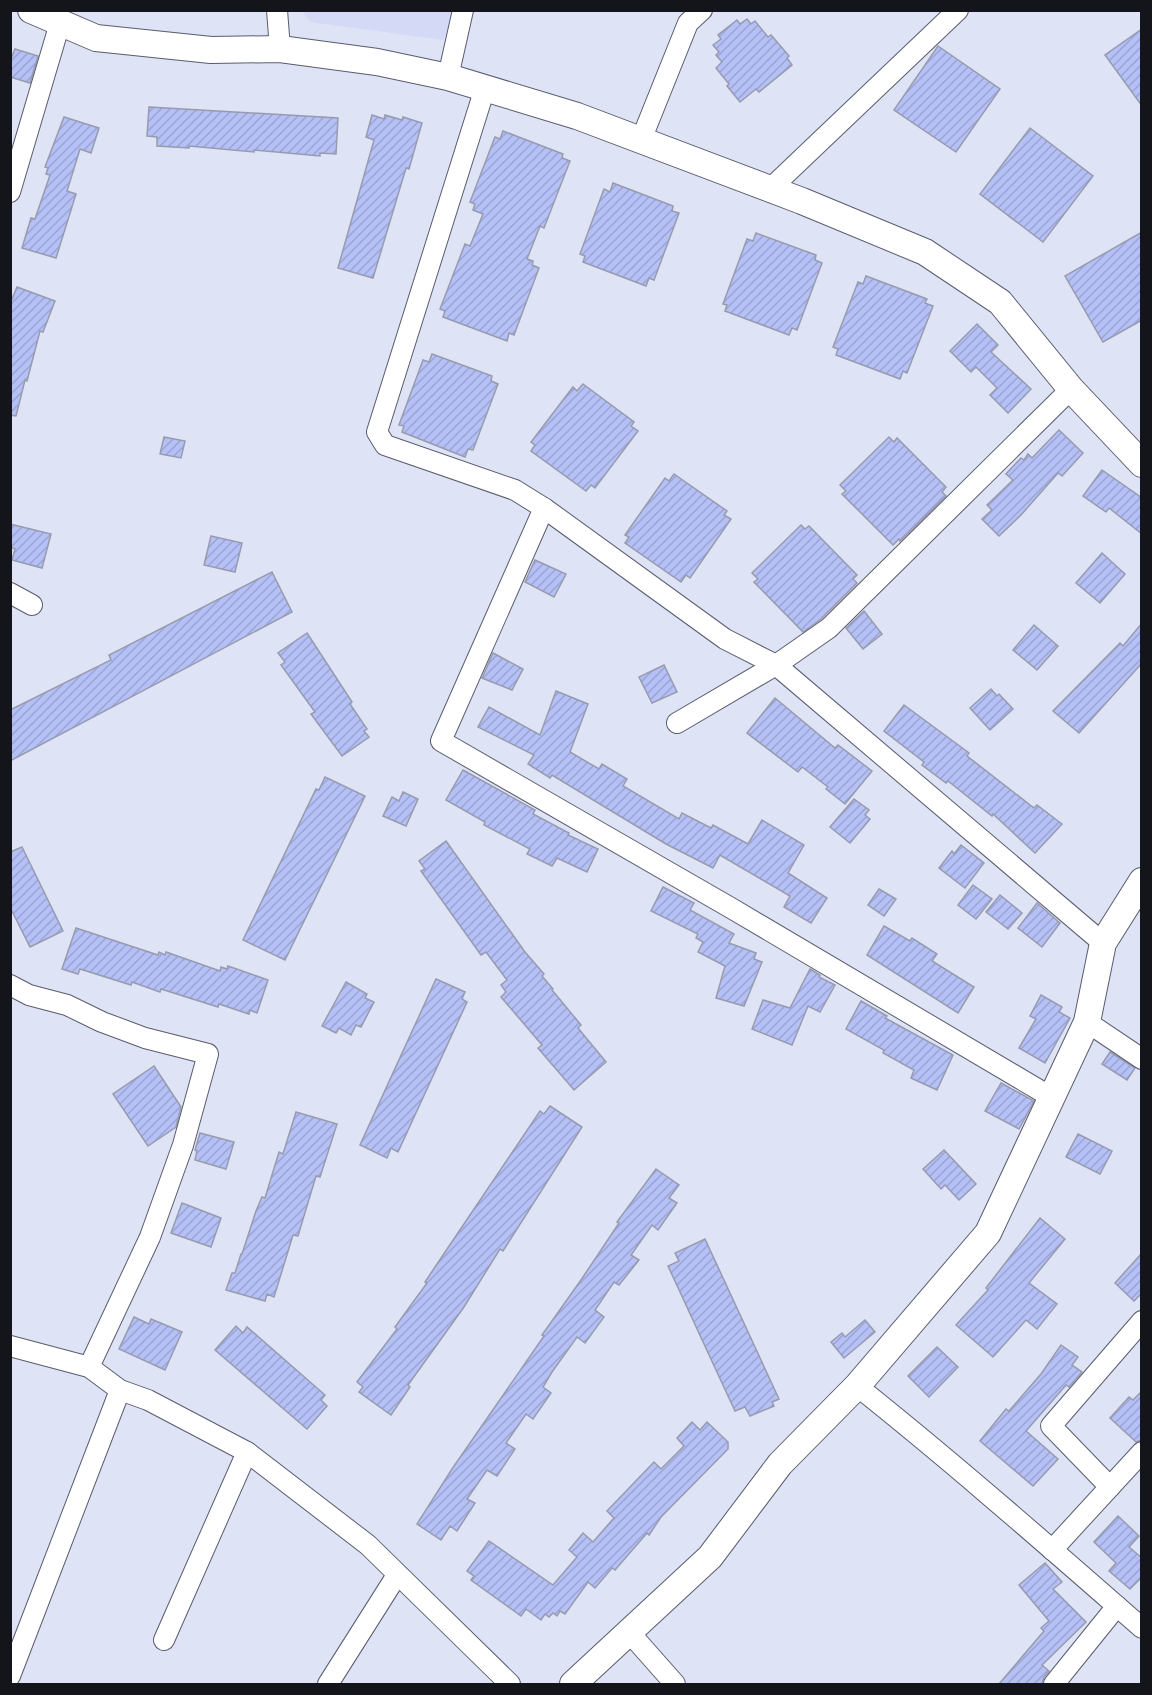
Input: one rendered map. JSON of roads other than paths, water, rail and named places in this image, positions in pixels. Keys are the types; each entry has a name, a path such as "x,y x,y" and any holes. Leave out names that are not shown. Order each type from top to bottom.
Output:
{"street":[{"path":"31,10 96,38 211,50 280,48 377,62 448,77 577,116 770,189 925,252 1000,302 1071,389 1142,464"},
{"path":"277,10 280,48"},
{"path":"448,77 463,10"},
{"path":"641,140 688,23 702,10"},
{"path":"770,189 958,10"},
{"path":"10,192 60,23"},
{"path":"485,88 377,432 385,445 515,490 725,639 776,665 1103,943"},
{"path":"677,723 776,665 829,628 1071,389"},
{"path":"543,508 441,741 731,908 1051,1097"},
{"path":"10,593 32,605"},
{"path":"573,1684 710,1557 780,1464 857,1386 988,1233 1087,1022 1103,943 1142,881"},
{"path":"10,985 30,994 67,1005 102,1022 145,1038 208,1054 183,1145 150,1237 89,1367"},
{"path":"1087,1022 1142,1059"},
{"path":"1110,1487 1051,1425 1142,1321"},
{"path":"10,1346 89,1367 120,1390 148,1400 247,1452 368,1545 510,1684"},
{"path":"857,1386 917,1434 1142,1628"},
{"path":"10,1676 120,1390"},
{"path":"164,1640 247,1452"},
{"path":"1052,1550 1142,1452"},
{"path":"328,1684 397,1575"},
{"path":"1054,1684 1117,1606"},
{"path":"629,1632 675,1684"}]}
